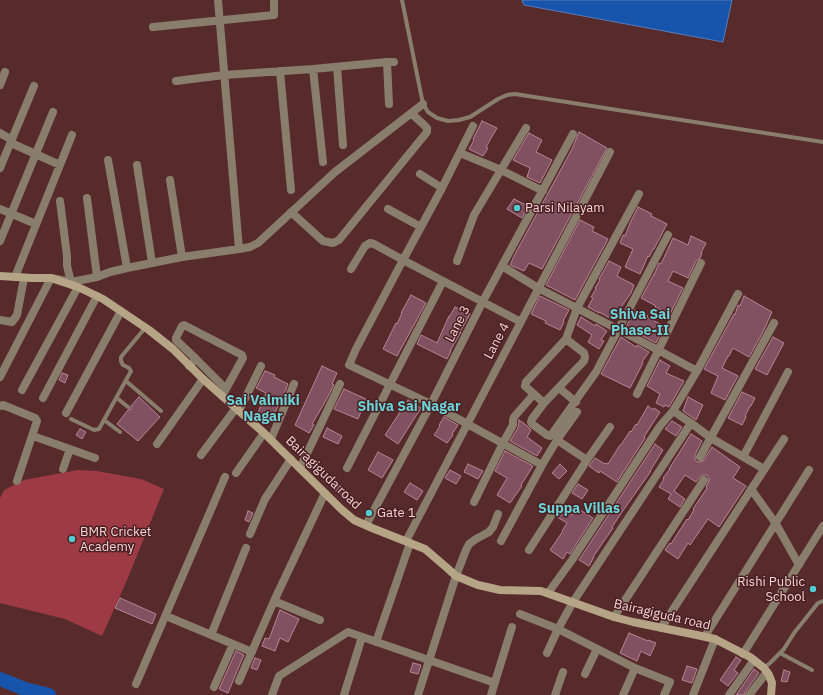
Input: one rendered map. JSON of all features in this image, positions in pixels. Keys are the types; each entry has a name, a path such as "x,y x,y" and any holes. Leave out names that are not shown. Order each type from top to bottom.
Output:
{"street":[{"path":"218,0 240,249"},
{"path":"153,26 274,15 274,0"},
{"path":"176,81 224,75 391,62 389,104"},
{"path":"337,67 343,145"},
{"path":"313,69 322,162"},
{"path":"280,71 291,190"},
{"path":"0,85 5,72"},
{"path":"0,168 34,86"},
{"path":"22,390 75,284 127,268 182,257 240,249 258,243 336,172 423,104"},
{"path":"0,241 53,112"},
{"path":"291,212 323,241 333,243 339,240 427,132 427,128 411,113"},
{"path":"473,126 349,365 431,404 542,464"},
{"path":"457,261 474,215 526,128"},
{"path":"0,133 11,141 35,154 60,165"},
{"name":"Lane 3","path":"366,526 431,404 483,301 573,134"},
{"path":"0,320 12,322 17,315 20,277 36,224 72,135"},
{"name":"Lane 4","path":"376,642 408,542 467,424 610,152"},
{"path":"460,153 501,170 542,191"},
{"path":"108,160 127,268"},
{"path":"137,165 152,263"},
{"path":"420,174 442,188"},
{"path":"170,180 182,257"},
{"path":"544,403 525,386 526,382 566,339 577,308 639,194"},
{"path":"86,198 97,277"},
{"path":"60,201 67,266 75,284"},
{"path":"0,209 36,224"},
{"path":"388,209 421,227"},
{"path":"566,339 584,353 585,357 584,361 544,403 532,419 532,424 550,436 576,402 596,372 668,235"},
{"path":"352,269 365,246 370,243 374,244 521,322"},
{"path":"636,394 701,263"},
{"path":"502,266 538,288 697,371"},
{"name":"Bairagiguda road","path":"0,276 51,278 75,284 98,296 121,311 173,349 203,380 224,392 237,409 271,439 341,509 354,520 425,549 456,576 478,585 500,590 541,591 614,617 705,636 754,660 766,670"},
{"path":"0,377 51,278"},
{"path":"347,468 443,281"},
{"path":"548,593 576,554 651,439 672,412 697,371 738,294"},
{"path":"44,398 98,296"},
{"path":"68,416 121,311"},
{"path":"700,457 774,323"},
{"path":"184,325 242,355 243,358 224,392 196,359 176,340 176,336 182,326 184,325"},
{"path":"189,366 196,359"},
{"path":"201,455 237,409 260,366"},
{"path":"743,457 788,372"},
{"path":"157,444 203,380"},
{"path":"271,439 294,384"},
{"path":"300,468 340,384"},
{"path":"559,388 576,402"},
{"path":"474,502 513,425 514,417 534,394"},
{"path":"0,406 2,405 36,418 37,421 17,480"},
{"path":"501,541 542,464 557,440 578,412"},
{"path":"672,412 691,423 710,438 764,469"},
{"path":"547,653 573,602 691,423"},
{"path":"529,550 610,427"},
{"path":"236,473 264,433"},
{"path":"32,436 95,458"},
{"path":"661,628 784,438"},
{"path":"557,440 587,460"},
{"path":"63,468 70,449"},
{"path":"250,534 264,498 291,459"},
{"path":"705,636 809,470"},
{"path":"136,684 225,477"},
{"path":"614,617 704,480"},
{"path":"751,489 776,524 799,565"},
{"path":"239,681 325,492"},
{"path":"418,695 456,576 469,544 489,532 493,527 498,514"},
{"path":"743,654 823,526"},
{"path":"211,635 246,548"},
{"path":"274,602 320,620"},
{"path":"520,614 558,629 635,668 670,682 664,695"},
{"path":"166,616 252,652"},
{"path":"491,695 512,627"},
{"path":"272,695 279,676 348,632 495,683"},
{"path":"344,695 362,637"},
{"path":"693,695 715,640"},
{"path":"214,687 233,644"},
{"path":"585,674 597,649"},
{"path":"729,695 754,660"},
{"path":"623,695 635,668"},
{"path":"749,695 766,670"},
{"path":"766,670 772,683 771,695"},
{"path":"555,695 563,672"}],"lane":[{"path":"402,0 423,104 428,112 437,118 448,121 470,117 498,99 507,95 515,94 823,142"},
{"path":"68,416 94,430 98,429 131,371 123,364 121,357 145,328"},
{"path":"126,381 161,411"},
{"path":"117,398 128,407"},
{"path":"104,420 120,432"},
{"path":"766,670 784,649 794,633 818,603 823,601"},
{"path":"780,652 812,670"}],"shaded area":[{"name":"BMR Cricket Academy","path":"78,470 97,471 141,479 164,489 127,580 102,636 65,619 0,603 0,498 4,490 24,480"}],"water":[{"path":"522,0 732,0 723,42 524,5"}],"building":[{"path":"482,121 497,128 486,147 488,148 483,156 469,149"},
{"path":"579,132 607,148 542,269 529,263 524,271 510,265 572,149"},
{"path":"529,133 542,140 536,152 552,160 540,183 527,177 530,168 513,160"},
{"name":"Parsi Nilayam","path":"514,199 528,206 522,218 507,209"},
{"path":"638,207 667,224 654,249 649,257 648,256 640,274 625,267 633,249 620,243 623,235 625,236"},
{"path":"580,220 594,227 592,231 608,239 575,300 546,285"},
{"path":"691,236 706,243 700,258 696,261 688,278 673,271 668,281 683,288 670,314 641,298 659,263 661,264 673,238 688,245"},
{"path":"609,261 621,267 617,276 634,285 631,293 613,320 588,307 593,298 591,297 600,280 599,279"},
{"path":"411,295 426,303 397,356 383,349"},
{"path":"540,296 569,310 560,330 531,314"},
{"path":"744,296 772,312 749,357 733,348 728,356 722,368 738,376 725,400 711,393 718,376 704,369 734,314 735,315 738,305 740,306"},
{"path":"455,307 470,314 447,359 417,344 421,335 437,343 449,316"},
{"path":"635,310 664,326 656,343 626,327"},
{"path":"581,317 595,326 596,324 607,331 601,340 604,341 599,349 588,342 592,335 577,325"},
{"path":"621,337 636,347 637,345 649,352 642,362 643,363 630,388 601,374"},
{"path":"773,337 784,343 767,375 755,369"},
{"path":"660,360 670,366 666,373 684,381 669,407 665,405 664,407 656,403 660,394 647,386"},
{"path":"322,366 337,373 332,384 334,385 312,424 314,425 309,433 295,425"},
{"path":"265,371 275,375 274,377 288,384 271,422 257,415 266,393 256,388"},
{"path":"62,373 68,375 65,383 59,380"},
{"path":"344,389 366,399 358,419 334,409"},
{"path":"742,392 755,398 745,416 746,417 742,425 728,418"},
{"path":"139,397 160,417 138,441 117,424 128,410 131,409 131,406"},
{"path":"688,397 703,405 696,420 683,411"},
{"path":"408,400 421,408 398,444 385,435"},
{"path":"648,406 653,410 654,408 660,412 617,482 589,466 595,458 605,464 608,464 630,431 631,432 636,424 637,425"},
{"path":"444,417 458,425 447,443 434,435"},
{"path":"519,420 531,430 527,437 542,448 537,456 510,441 518,428"},
{"path":"672,421 682,427 676,436 665,429"},
{"path":"327,428 342,436 338,444 323,437"},
{"path":"80,429 86,432 82,439 76,435"},
{"path":"691,434 702,441 695,455 697,462 703,461 712,447 740,467 733,478 746,486 719,527 708,519 690,545 688,543 678,559 665,550 670,543 671,544 687,519 688,520 694,510 693,509 707,488 709,478 707,475 702,475 696,482 685,475 674,491 685,499 680,507 668,499 671,494 659,487 664,479 663,478"},
{"path":"655,444 663,450 651,471 612,527 613,528 593,557 589,566 579,560"},
{"path":"505,451 533,466 521,485 522,486 510,503 497,495 507,478 495,471"},
{"path":"378,452 393,460 382,478 368,470"},
{"path":"468,464 483,471 478,479 464,472"},
{"path":"560,464 567,471 559,479 552,473"},
{"path":"450,470 461,476 456,484 445,478"},
{"path":"335,482 347,492 343,496 331,487"},
{"path":"410,483 423,491 417,500 404,492"},
{"path":"578,484 588,490 582,499 572,493"},
{"path":"562,508 572,515 577,508 593,518 570,554 567,552 563,559 550,550 567,523 557,517"},
{"path":"248,511 253,513 249,522 245,520"},
{"path":"120,598 156,614 152,624 115,608"},
{"path":"280,610 299,619 288,642 280,638 275,651 262,646 265,638 269,639"},
{"path":"629,633 656,643 650,656 641,651 637,661 620,653"},
{"path":"236,651 244,655 228,693 219,689"},
{"path":"736,657 741,660 734,670 738,673 728,686 720,680"},
{"path":"255,658 261,660 257,670 251,668"},
{"path":"413,663 421,665 418,674 410,672"},
{"path":"687,666 697,669 692,683 682,680"},
{"path":"754,669 759,673 744,695 736,695"},
{"path":"784,670 790,672 787,682 781,681"}],"waterway":[{"path":"0,679 25,689 49,695"}],"place":[{"name":"Parsi Nilayam","path":"517,208"},
{"name":"Gate 1","path":"369,513"},
{"name":"BMR Cricket Academy","path":"72,539"},
{"name":"Rishi Public School","path":"813,589"}],"district":[{"name":"Shiva Sai Phase-II","path":"640,324"},
{"name":"Shiva Sai Nagar","path":"409,407"},
{"name":"Sai Valmiki Nagar","path":"263,410"},
{"name":"Suppa Villas","path":"579,509"}]}
